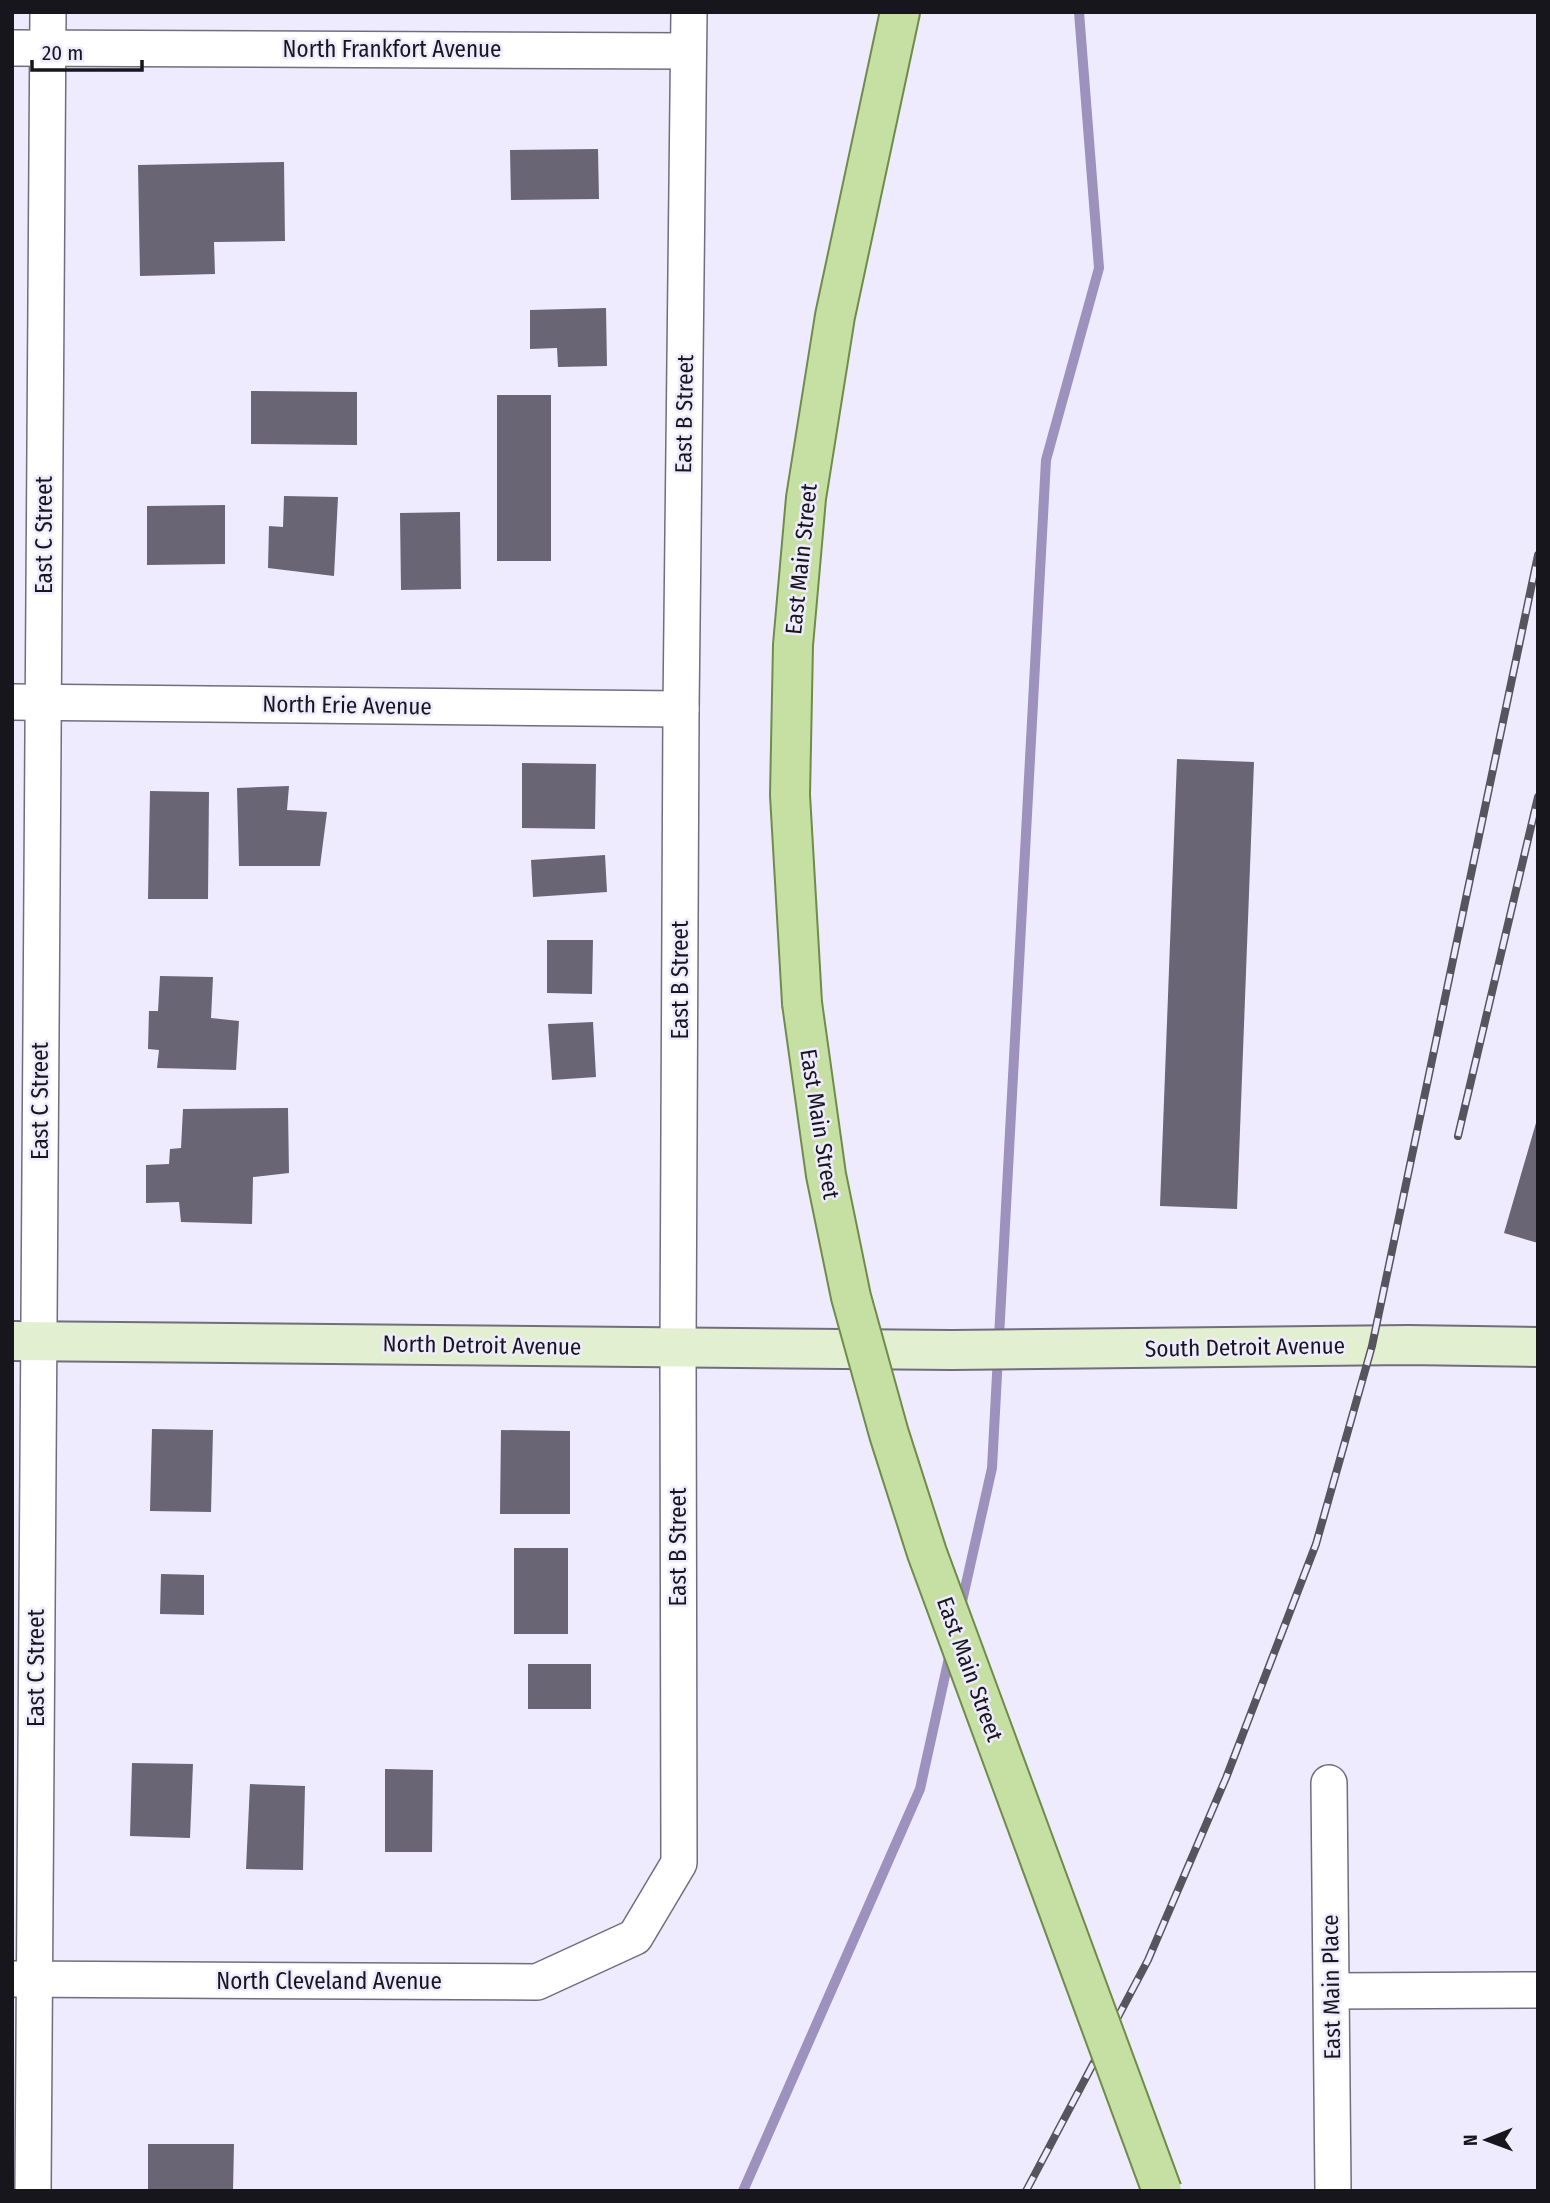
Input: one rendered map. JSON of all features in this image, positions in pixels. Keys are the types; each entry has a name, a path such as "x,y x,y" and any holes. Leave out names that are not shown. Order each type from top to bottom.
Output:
{"main road":[{"name":"East Main Street","path":"900,12 835,316 806,498 793,645 790,795 802,1003 826,1175 851,1297 889,1434 927,1553 1162,2191"}],"street":[{"name":"East C Street","path":"33,2191 23,1980 28,703 48,12"},
{"name":"East B Street","path":"635,1937 679,1863 681,709 689,12"},
{"name":"North Frankfort Avenue","path":"12,48 688,51"},
{"name":"North Erie Avenue","path":"28,703 681,709"},
{"name":"North Detroit Avenue","path":"25,1341 952,1350"},
{"name":"South Detroit Avenue","path":"952,1350 1408,1345 1538,1347"},
{"name":"East Main Place","path":"1329,1783 1333,2191"},
{"name":"North Cleveland Avenue","path":"23,1980 537,1982 635,1937"},
{"path":"1332,1991 1538,1990"}],"building":[{"path":"598,149 599,199 511,200 510,150"},
{"path":"284,162 285,241 214,242 215,274 140,276 138,165"},
{"path":"606,308 607,366 558,367 557,348 530,349 530,310"},
{"path":"251,391 357,392 357,445 251,444"},
{"path":"497,395 551,395 551,561 497,561"},
{"path":"284,496 338,497 334,576 268,568 269,526 283,527"},
{"path":"225,505 225,564 147,565 147,506"},
{"path":"460,512 461,589 401,590 400,513"},
{"path":"1177,759 1254,762 1237,1209 1160,1206"},
{"path":"522,763 596,764 595,829 522,828"},
{"path":"289,786 287,810 327,812 320,866 239,866 237,788"},
{"path":"150,791 209,792 208,899 148,899"},
{"path":"605,855 607,892 533,897 531,860"},
{"path":"547,940 593,940 592,994 547,993"},
{"path":"160,976 213,977 211,1018 239,1021 236,1070 157,1068 159,1050 148,1049 149,1011 158,1011"},
{"path":"593,1022 596,1077 552,1080 548,1024"},
{"path":"288,1108 289,1173 253,1177 252,1224 181,1222 179,1202 146,1203 146,1165 169,1164 170,1149 181,1148 183,1109"},
{"path":"1538,1116 1538,1243 1504,1233"},
{"path":"152,1429 213,1430 211,1512 150,1511"},
{"path":"501,1430 570,1431 570,1514 500,1514"},
{"path":"514,1548 568,1548 568,1634 514,1634"},
{"path":"161,1574 204,1575 204,1615 160,1614"},
{"path":"528,1664 591,1664 591,1709 528,1709"},
{"path":"132,1763 193,1764 190,1838 130,1836"},
{"path":"385,1769 433,1770 432,1852 385,1852"},
{"path":"250,1784 305,1786 303,1870 246,1869"},
{"path":"148,2144 234,2144 233,2191 148,2191"}],"waterway":[{"path":"961,1606 992,1468 1046,460 1099,268 1079,12"},
{"path":"743,2191 920,1789 950,1653"}],"railway":[{"path":"1026,2191 1148,1960 1226,1778 1316,1544 1372,1346 1538,555"},
{"path":"1458,1136 1538,797"}]}
